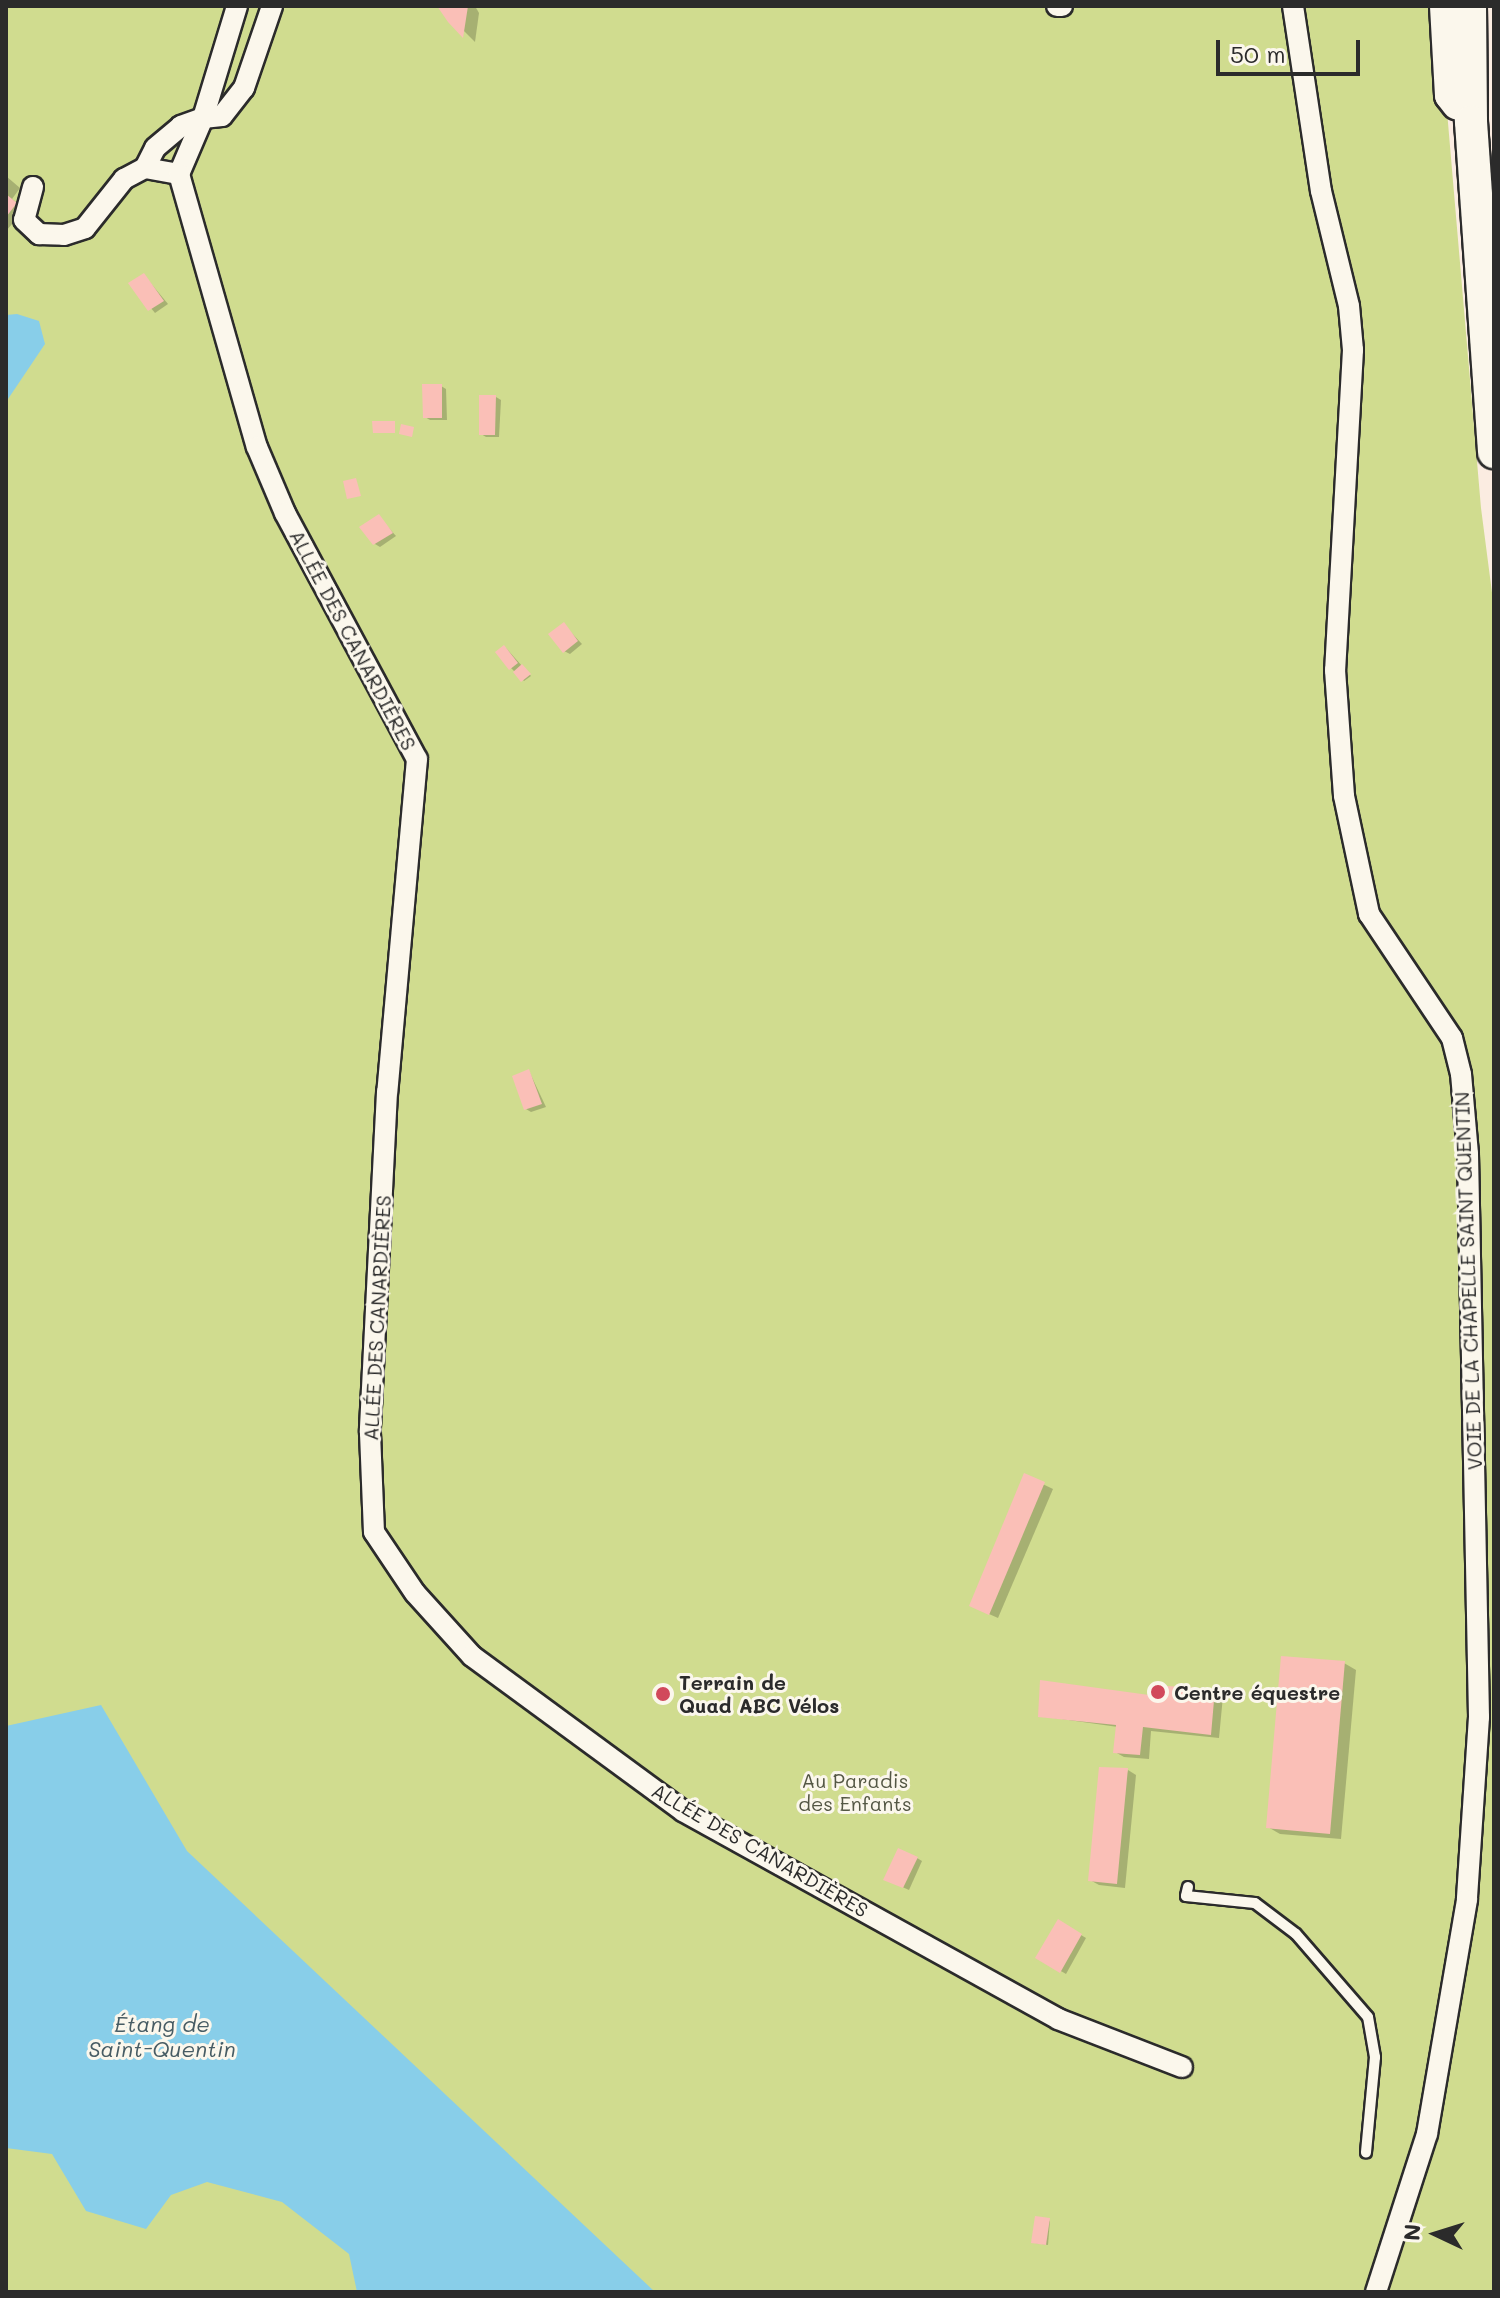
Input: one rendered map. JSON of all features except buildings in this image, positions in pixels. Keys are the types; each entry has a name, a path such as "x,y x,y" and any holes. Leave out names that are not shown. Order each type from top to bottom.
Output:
{"main road":[{"path":"1446,6 1451,95 1471,122"},
{"path":"1470,6 1471,122 1494,452"}],"street":[{"path":"145,168 179,174 203,118 237,6"},
{"path":"33,187 24,220 39,234 64,235 85,228 124,179 145,168 155,148 181,126 203,118 222,116 244,88 272,6"},
{"name":"VOIE DE LA CHAPELLE SAINT QUENTIN","path":"1293,6 1321,191 1349,306 1353,350 1335,656 1344,796 1369,914 1452,1038 1461,1074 1468,1154 1479,1717 1467,1900 1427,2134 1376,2292"},
{"name":"ALLÉE DES CANARDIÈRES","path":"179,174 257,447 285,513 389,699 417,759 387,1092 370,1433 374,1532 415,1593 472,1656 683,1811 1058,2019 1182,2067"}],"lane":[{"path":"1188,1887 1186,1896 1255,1903 1296,1934 1368,2017 1375,2057 1366,2153"}],"green space":[{"name":"Au Paradis des Enfants","path":"6,6 1438,6 1481,508 1494,608 1494,2292 6,2292"}],"water":[{"path":"17,314 39,321 45,344 6,402 6,315"},
{"name":"Étang de Saint-Quentin","path":"101,1705 187,1851 655,2292 357,2292 349,2254 282,2202 207,2182 171,2195 146,2229 86,2211 52,2154 6,2148 6,1726"}],"place":[{"name":"Centre équestre","path":"1158,1692"},
{"name":"Terrain de Quad ABC Vélos","path":"663,1694"}]}
